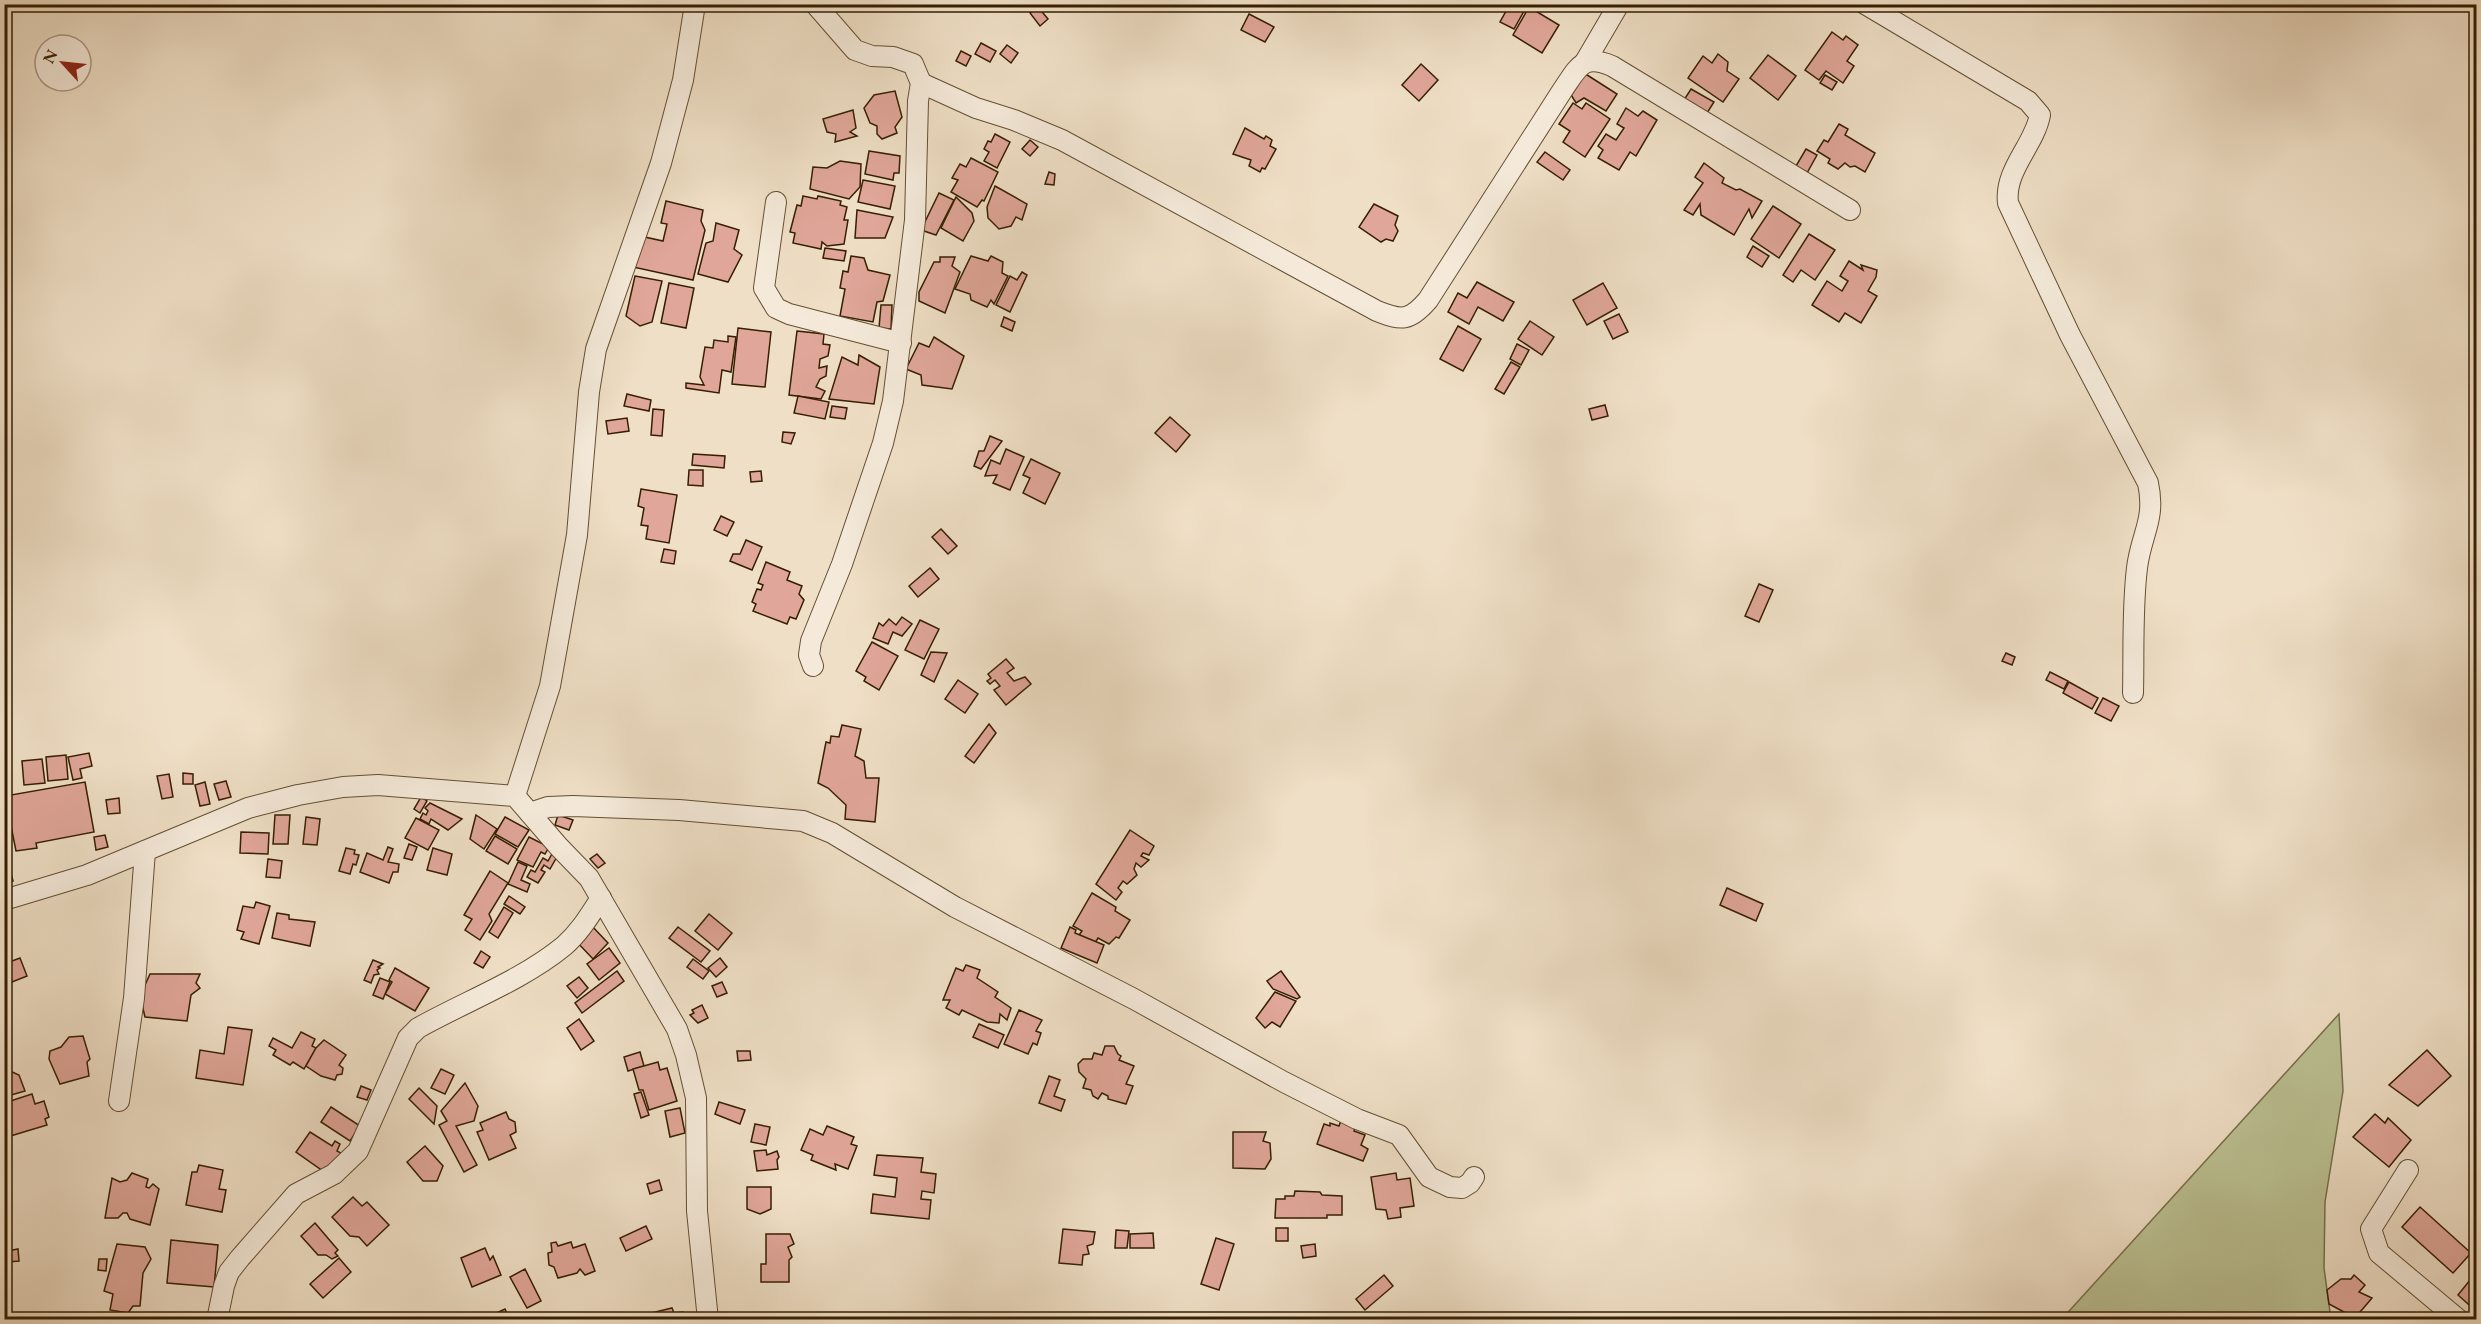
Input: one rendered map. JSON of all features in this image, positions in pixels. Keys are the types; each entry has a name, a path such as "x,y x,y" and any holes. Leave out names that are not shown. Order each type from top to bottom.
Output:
{"street":[{"path":"515,796 550,686 577,535 589,392 596,349 661,163 683,80 695,4"},
{"path":"813,666 809,655 812,641 842,564 883,443 893,401 915,220 918,101 921,83 913,64 893,57 872,56 855,50 815,4"},
{"path":"921,83 976,108 1014,120 1062,140 1377,311 1396,318 1406,318 1419,310 1428,300 1562,91 1585,62 1619,4"},
{"path":"1865,4 2028,101 2040,115 2038,126 2009,181 2008,203 2070,335 2148,483 2151,500 2151,517 2137,567 2133,693"},
{"path":"1585,62 1600,61 1612,66 1850,210"},
{"path":"776,202 764,288 776,308 789,314 901,343"},
{"path":"4,900 87,875 248,808 298,795 343,787 378,785 515,796 589,878 677,1029 696,1098 697,1210 708,1320"},
{"path":"530,813 548,807 573,806 702,812 803,821 816,825 954,907 1134,999 1284,1082 1357,1119 1399,1135 1429,1178 1450,1187 1462,1188 1474,1177"},
{"path":"119,1101 135,988 145,851"},
{"path":"217,1320 224,1286 240,1258 296,1194 334,1174 358,1151 408,1038 418,1028 523,973 564,946 582,927 601,898"},
{"path":"2408,1170 2371,1229 2379,1253 2459,1320"}],"green space":[{"path":"2339,1014 2343,1091 2325,1202 2324,1268 2330,1312 2339,1319 2061,1320"}],"building":[{"path":"1510,4 1524,11 1514,29 1500,22"},
{"path":"1038,7 1048,19 1040,26 1030,13"},
{"path":"1529,7 1559,25 1542,53 1513,35"},
{"path":"1249,14 1274,27 1265,42 1241,30"},
{"path":"1832,32 1843,40 1846,36 1858,45 1847,61 1854,66 1843,83 1826,71 1819,80 1805,70"},
{"path":"981,43 996,51 990,62 975,54"},
{"path":"1007,45 1018,53 1011,63 1000,54"},
{"path":"961,51 971,56 966,66 956,61"},
{"path":"1718,54 1728,62 1727,71 1739,79 1723,102 1688,78 1703,56 1712,63"},
{"path":"1768,55 1796,76 1778,100 1750,78"},
{"path":"1421,64 1438,80 1419,101 1402,85"},
{"path":"1584,73 1617,94 1606,111 1584,98 1576,103 1570,93"},
{"path":"1825,75 1837,82 1832,90 1820,83"},
{"path":"1691,89 1714,102 1707,113 1684,100"},
{"path":"895,91 902,117 895,127 897,133 882,139 877,134 877,126 870,123 864,108 874,95"},
{"path":"1573,103 1582,109 1586,103 1610,119 1585,157 1563,142 1570,131 1559,124"},
{"path":"1626,108 1638,116 1643,111 1657,120 1636,156 1630,152 1619,170 1598,158 1603,150 1598,146 1606,134 1616,140 1624,128 1617,124"},
{"path":"853,110 856,128 850,132 857,136 835,142 836,134 827,132 823,119"},
{"path":"1839,124 1848,129 1845,135 1875,153 1865,172 1845,163 1838,169 1828,163 1830,159 1817,151 1824,140 1828,142"},
{"path":"1245,128 1264,139 1266,136 1272,140 1270,146 1276,149 1265,169 1262,168 1260,172 1249,166 1251,160 1233,154"},
{"path":"995,134 1010,142 997,168 984,161 989,152 984,149"},
{"path":"1030,140 1038,147 1030,156 1022,149"},
{"path":"1806,149 1817,155 1807,173 1796,166"},
{"path":"869,151 900,156 899,173 894,173 893,180 865,174"},
{"path":"1545,152 1570,170 1563,180 1537,162"},
{"path":"971,158 998,172 984,201 982,200 977,207 951,192 958,180 952,178 960,164 966,167"},
{"path":"840,161 861,164 860,187 849,199 810,189 813,167 827,168"},
{"path":"1704,163 1724,178 1722,183 1736,190 1740,189 1762,201 1752,218 1749,209 1734,235 1701,215 1700,204 1693,215 1684,210 1703,183 1695,177"},
{"path":"1049,172 1055,174 1054,185 1045,184"},
{"path":"863,180 895,186 890,209 858,202"},
{"path":"995,186 1027,204 1022,220 1016,217 1011,226 999,229 988,218 987,207"},
{"path":"939,193 954,200 936,235 921,230"},
{"path":"803,196 817,199 818,196 841,201 840,205 847,207 844,220 848,220 844,244 827,246 822,242 821,249 793,243 795,233 790,232 797,205 801,206"},
{"path":"956,197 972,213 974,221 963,241 941,228"},
{"path":"666,201 703,210 701,221 705,230 693,280 633,267 640,236 663,241 667,224 661,223"},
{"path":"1374,204 1398,216 1395,225 1398,231 1393,241 1386,239 1381,242 1359,227"},
{"path":"1773,206 1801,224 1779,258 1751,239"},
{"path":"857,210 893,217 885,238 855,238"},
{"path":"716,223 739,230 734,249 742,255 728,282 698,274 706,243 713,241"},
{"path":"1809,234 1835,250 1815,280 1801,270 1793,282 1783,275"},
{"path":"1753,246 1769,256 1762,267 1747,257"},
{"path":"825,248 846,251 844,261 823,258"},
{"path":"851,256 864,258 868,270 890,275 883,301 877,302 873,322 840,316 845,289 840,288 843,271 848,272"},
{"path":"971,256 988,261 991,256 1003,262 1002,273 1008,276 994,304 991,300 987,307 971,300 970,294 955,289"},
{"path":"940,257 955,257 952,266 960,272 945,313 919,301 919,292 934,262 940,262"},
{"path":"1849,261 1863,270 1861,265 1877,270 1876,277 1868,291 1877,296 1861,323 1845,313 1839,322 1812,305 1827,281 1842,291 1848,281 1840,276"},
{"path":"1022,272 1027,275 1010,312 996,305 1010,276 1017,280"},
{"path":"635,276 662,281 652,322 640,326 626,316"},
{"path":"1477,282 1514,302 1503,321 1478,307 1469,324 1448,312 1458,293 1467,298"},
{"path":"669,283 694,288 686,328 661,323"},
{"path":"1603,283 1617,308 1587,325 1573,300"},
{"path":"881,305 892,305 891,329 879,328"},
{"path":"1619,314 1628,332 1613,339 1604,321"},
{"path":"1004,317 1015,322 1012,331 1001,326"},
{"path":"1530,321 1554,337 1542,355 1518,339"},
{"path":"1458,326 1481,339 1463,371 1440,359"},
{"path":"738,328 771,332 765,387 732,384"},
{"path":"797,331 824,334 823,344 830,345 828,356 820,359 819,368 827,366 826,376 820,379 816,387 825,391 821,399 789,395"},
{"path":"728,336 736,337 731,372 722,370 719,393 686,388 686,383 704,385 700,377 705,347 713,348 714,340 728,342"},
{"path":"934,337 964,356 952,389 922,385 921,375 906,369 919,343 929,347"},
{"path":"1517,344 1529,350 1521,365 1510,359"},
{"path":"859,355 880,367 874,404 829,399 842,357 858,365"},
{"path":"1511,362 1520,367 1504,394 1495,389"},
{"path":"627,394 651,400 649,411 624,406"},
{"path":"798,396 829,402 825,419 794,413"},
{"path":"1605,405 1608,416 1592,420 1589,409"},
{"path":"832,406 847,408 845,419 830,417"},
{"path":"653,409 664,410 662,436 651,435"},
{"path":"1170,417 1190,435 1176,452 1155,433"},
{"path":"627,418 629,431 608,434 606,421"},
{"path":"783,432 795,433 791,444 782,442"},
{"path":"990,436 1002,441 981,469 974,466 979,451 984,451"},
{"path":"1006,449 1024,457 1010,490 993,483 997,475 985,476 991,460 1000,464"},
{"path":"693,454 725,456 724,468 692,465"},
{"path":"1031,459 1060,473 1045,504 1023,493 1030,478 1023,475"},
{"path":"689,470 703,470 703,486 688,485"},
{"path":"761,471 762,481 751,482 750,472"},
{"path":"641,489 677,495 669,543 646,539 648,526 641,525 644,508 638,506"},
{"path":"721,516 734,522 727,536 714,530"},
{"path":"941,529 957,546 948,554 932,537"},
{"path":"746,540 762,547 752,570 730,561 733,554 740,554"},
{"path":"664,549 676,551 674,564 661,562"},
{"path":"766,562 790,572 787,580 802,586 799,594 804,600 796,619 790,617 787,624 753,611 756,604 752,602 757,589 761,590 763,585 758,583"},
{"path":"930,568 939,579 918,597 909,586"},
{"path":"1759,584 1773,590 1759,622 1745,616"},
{"path":"902,617 912,624 902,636 893,632 888,644 873,638 879,623 883,626 889,619 896,625"},
{"path":"920,620 939,629 924,659 905,650"},
{"path":"872,642 898,656 879,690 864,681 866,677 856,671"},
{"path":"931,652 947,653 934,682 921,675"},
{"path":"2006,653 2015,657 2012,665 2002,661"},
{"path":"1006,659 1014,668 1007,673 1014,681 1025,677 1031,684 1006,705 994,690 1000,686 995,680 990,684 987,681 991,678 988,674"},
{"path":"2050,672 2068,681 2064,689 2046,680"},
{"path":"958,680 978,694 965,713 945,699"},
{"path":"2069,682 2098,698 2092,709 2063,693"},
{"path":"2103,698 2119,706 2111,721 2095,713"},
{"path":"989,724 996,733 974,763 965,756"},
{"path":"842,725 861,729 855,756 864,761 866,778 879,778 875,822 845,819 846,805 828,788 818,783 826,742 830,743 831,736 839,737"},
{"path":"89,753 92,766 80,769 82,778 73,780 68,757"},
{"path":"66,755 68,779 48,781 46,757"},
{"path":"42,759 45,783 24,785 22,761"},
{"path":"183,773 193,774 193,784 183,784"},
{"path":"169,774 173,797 162,799 157,776"},
{"path":"226,781 231,797 219,800 214,784"},
{"path":"85,782 94,832 36,843 37,848 16,851 5,796"},
{"path":"205,782 210,804 200,806 195,785"},
{"path":"421,797 427,801 420,813 414,809"},
{"path":"119,798 120,813 108,814 106,800"},
{"path":"430,803 462,819 448,830 431,819 429,824 420,819 423,813 426,815 428,811 425,808"},
{"path":"275,815 290,815 288,844 273,844"},
{"path":"476,815 497,829 484,849 470,839"},
{"path":"558,815 573,820 569,830 555,825"},
{"path":"306,817 320,819 317,845 303,844"},
{"path":"505,817 529,830 518,847 495,834"},
{"path":"416,818 439,830 428,850 405,838"},
{"path":"1130,830 1154,846 1149,855 1143,853 1141,856 1149,860 1141,867 1136,863 1134,869 1137,875 1127,884 1123,881 1118,888 1122,892 1116,900 1096,884"},
{"path":"241,832 269,833 268,854 240,853"},
{"path":"105,835 108,847 96,850 94,837"},
{"path":"495,836 517,849 508,864 486,851"},
{"path":"529,837 549,847 545,854 541,852 533,867 517,860"},
{"path":"409,844 417,847 412,860 404,858"},
{"path":"388,847 393,849 388,862 399,864 398,872 393,872 389,883 360,872 367,853 383,860"},
{"path":"346,848 355,850 354,854 359,855 350,874 339,871"},
{"path":"433,848 452,854 447,875 427,870"},
{"path":"553,852 558,855 550,869 544,865 541,870 545,872 538,883 527,877 531,870 535,872 543,858 548,861"},
{"path":"597,854 605,863 598,868 590,859"},
{"path":"268,859 282,861 280,878 266,877"},
{"path":"518,862 527,866 521,880 530,884 527,892 508,884"},
{"path":"4,863 8,863 13,881 5,883"},
{"path":"490,871 508,883 489,914 492,921 480,940 465,930 472,919 464,915"},
{"path":"1727,888 1763,904 1756,921 1720,905"},
{"path":"1092,893 1116,907 1115,911 1130,920 1119,938 1116,937 1109,944 1098,938 1095,943 1079,935 1082,931 1073,926"},
{"path":"509,896 525,907 520,914 504,904"},
{"path":"256,902 270,906 259,944 241,939 244,932 237,930 243,906 254,908"},
{"path":"504,907 513,913 498,938 489,932"},
{"path":"277,913 289,915 289,919 315,922 310,946 272,938"},
{"path":"709,914 732,933 718,950 695,931"},
{"path":"590,924 608,943 593,959 575,940"},
{"path":"678,927 710,951 701,962 669,938"},
{"path":"1070,927 1076,930 1075,933 1104,945 1097,963 1061,948"},
{"path":"609,948 620,963 599,980 587,964"},
{"path":"481,951 490,957 483,968 474,963"},
{"path":"20,958 27,976 7,984 4,964"},
{"path":"720,958 727,967 716,977 708,968"},
{"path":"693,959 709,971 703,979 687,967"},
{"path":"373,960 383,964 378,967 380,968 377,970 379,974 374,975 371,983 364,980"},
{"path":"966,965 980,970 977,978 998,992 995,997 1011,1008 1007,1020 1000,1014 999,1023 987,1022 962,1010 959,1015 946,1008 950,1000 943,1000 956,968 963,971"},
{"path":"395,968 429,988 415,1011 385,994 392,982 389,980"},
{"path":"617,971 624,981 582,1013 575,1003"},
{"path":"1281,971 1300,997 1297,999 1273,989 1267,981"},
{"path":"150,974 200,974 196,983 200,988 191,995 187,1021 145,1017 140,996"},
{"path":"579,977 588,988 577,998 567,986"},
{"path":"380,978 390,982 383,999 373,995"},
{"path":"722,982 727,993 717,997 712,986"},
{"path":"1275,992 1296,1001 1280,1027 1272,1022 1265,1028 1256,1018"},
{"path":"702,1005 708,1018 698,1023 690,1015 694,1013 692,1010"},
{"path":"1019,1010 1042,1020 1036,1031 1041,1033 1037,1045 1033,1043 1028,1054 1004,1044"},
{"path":"579,1019 594,1041 581,1050 567,1028"},
{"path":"979,1024 1004,1035 998,1048 973,1037"},
{"path":"228,1027 252,1030 243,1085 196,1078 200,1050 224,1054"},
{"path":"301,1032 315,1039 312,1046 316,1048 304,1069 293,1062 290,1065 273,1055 276,1050 269,1046 273,1038 292,1048"},
{"path":"83,1036 90,1059 87,1062 89,1076 60,1084 49,1059 50,1051 61,1047 69,1037"},
{"path":"324,1040 346,1055 339,1065 343,1068 342,1074 337,1075 335,1080 321,1076 306,1066 316,1048"},
{"path":"1105,1046 1114,1046 1121,1056 1119,1060 1134,1066 1126,1084 1133,1086 1126,1104 1108,1099 1108,1096 1102,1093 1098,1099 1093,1096 1091,1090 1083,1088 1086,1079 1079,1072 1078,1064 1083,1059 1092,1059 1094,1053 1102,1055"},
{"path":"2427,1050 2451,1076 2418,1106 2389,1085"},
{"path":"737,1051 750,1051 751,1060 738,1061"},
{"path":"640,1052 644,1066 628,1071 624,1057"},
{"path":"658,1062 660,1070 667,1068 677,1101 649,1110 643,1090 639,1090 633,1069"},
{"path":"441,1069 454,1075 445,1094 431,1088"},
{"path":"10,1071 19,1075 25,1091 4,1097 4,1074"},
{"path":"1049,1076 1060,1080 1054,1096 1065,1100 1061,1111 1039,1103"},
{"path":"465,1083 478,1106 474,1121 456,1126 477,1165 464,1172 439,1125 447,1121 441,1111"},
{"path":"361,1086 371,1090 367,1100 357,1097"},
{"path":"419,1088 437,1106 434,1124 409,1099"},
{"path":"641,1092 649,1115 641,1118 634,1094"},
{"path":"32,1094 35,1104 44,1101 49,1117 45,1119 47,1125 7,1137 4,1130 4,1103"},
{"path":"719,1102 745,1110 740,1124 715,1114"},
{"path":"331,1107 360,1126 350,1141 321,1122"},
{"path":"680,1108 685,1133 670,1137 665,1111"},
{"path":"506,1112 509,1119 515,1122 516,1132 510,1135 516,1148 489,1160 477,1132 483,1130 480,1123"},
{"path":"2375,1114 2385,1123 2388,1118 2411,1140 2389,1167 2353,1137"},
{"path":"1341,1120 1356,1126 1354,1131 1365,1135 1361,1145 1368,1149 1363,1161 1317,1144 1324,1124 1339,1126"},
{"path":"755,1124 770,1127 766,1145 751,1142"},
{"path":"827,1126 854,1137 851,1144 857,1146 848,1169 835,1164 836,1170 811,1160 813,1155 801,1150 810,1129 823,1135"},
{"path":"310,1132 332,1146 335,1141 340,1144 337,1151 346,1156 323,1171 296,1152"},
{"path":"1233,1132 1266,1132 1263,1141 1270,1143 1271,1159 1265,1169 1233,1168"},
{"path":"425,1146 443,1166 437,1181 423,1181 407,1162"},
{"path":"766,1150 767,1155 777,1151 778,1169 757,1171 754,1151"},
{"path":"877,1155 923,1158 921,1172 936,1174 934,1193 922,1191 921,1199 931,1200 929,1219 871,1213 873,1194 895,1197 897,1178 874,1175"},
{"path":"199,1165 223,1170 219,1189 226,1190 222,1212 186,1205 192,1172 197,1172"},
{"path":"132,1173 148,1179 146,1187 149,1188 153,1184 159,1189 150,1225 130,1219 127,1213 123,1213 118,1218 105,1218 112,1178 120,1182 127,1180"},
{"path":"1396,1173 1397,1180 1410,1178 1414,1206 1400,1208 1401,1217 1388,1219 1386,1210 1376,1209 1371,1177"},
{"path":"659,1180 662,1190 650,1194 647,1184"},
{"path":"747,1187 771,1187 771,1209 760,1214 747,1209"},
{"path":"1295,1191 1342,1196 1342,1215 1327,1215 1327,1218 1275,1218 1276,1199 1294,1196"},
{"path":"353,1197 362,1206 367,1202 389,1225 367,1246 359,1237 350,1236 332,1217"},
{"path":"2420,1207 2471,1253 2453,1273 2402,1227"},
{"path":"315,1223 338,1250 335,1253 338,1256 332,1259 326,1255 318,1255 301,1236"},
{"path":"646,1226 652,1239 626,1251 620,1238"},
{"path":"1276,1228 1288,1228 1288,1241 1276,1241"},
{"path":"1063,1229 1095,1232 1093,1244 1087,1246 1089,1254 1083,1255 1082,1265 1059,1263"},
{"path":"1116,1230 1129,1231 1127,1248 1115,1248"},
{"path":"1153,1233 1154,1248 1130,1248 1130,1234"},
{"path":"766,1234 790,1234 794,1244 788,1247 792,1257 789,1260 789,1282 761,1282 761,1264 766,1264"},
{"path":"1216,1238 1234,1244 1219,1290 1201,1284"},
{"path":"171,1240 218,1245 214,1287 167,1283"},
{"path":"556,1242 558,1246 571,1242 573,1248 585,1244 595,1271 585,1275 580,1269 577,1273 558,1278 554,1267 549,1265 548,1253 552,1252 551,1243"},
{"path":"117,1244 145,1247 151,1259 143,1273 140,1306 133,1306 128,1313 110,1310 113,1294 104,1291"},
{"path":"1315,1244 1316,1256 1303,1258 1301,1246"},
{"path":"485,1248 490,1260 493,1256 501,1275 472,1287 461,1258"},
{"path":"18,1249 19,1261 8,1262 7,1251"},
{"path":"339,1258 351,1272 323,1298 310,1284"},
{"path":"99,1259 107,1259 106,1271 98,1270"},
{"path":"525,1269 541,1301 527,1308 510,1277"},
{"path":"1384,1275 1393,1286 1365,1310 1356,1299"},
{"path":"2354,1275 2365,1285 2359,1292 2372,1298 2355,1318 2329,1304 2327,1290 2341,1279 2351,1279"},
{"path":"2470,1280 2476,1285 2476,1311 2458,1295"},
{"path":"672,1308 674,1313 683,1312 684,1320 648,1320 647,1314"},
{"path":"505,1309 510,1320 472,1320 487,1313 488,1317"}]}
